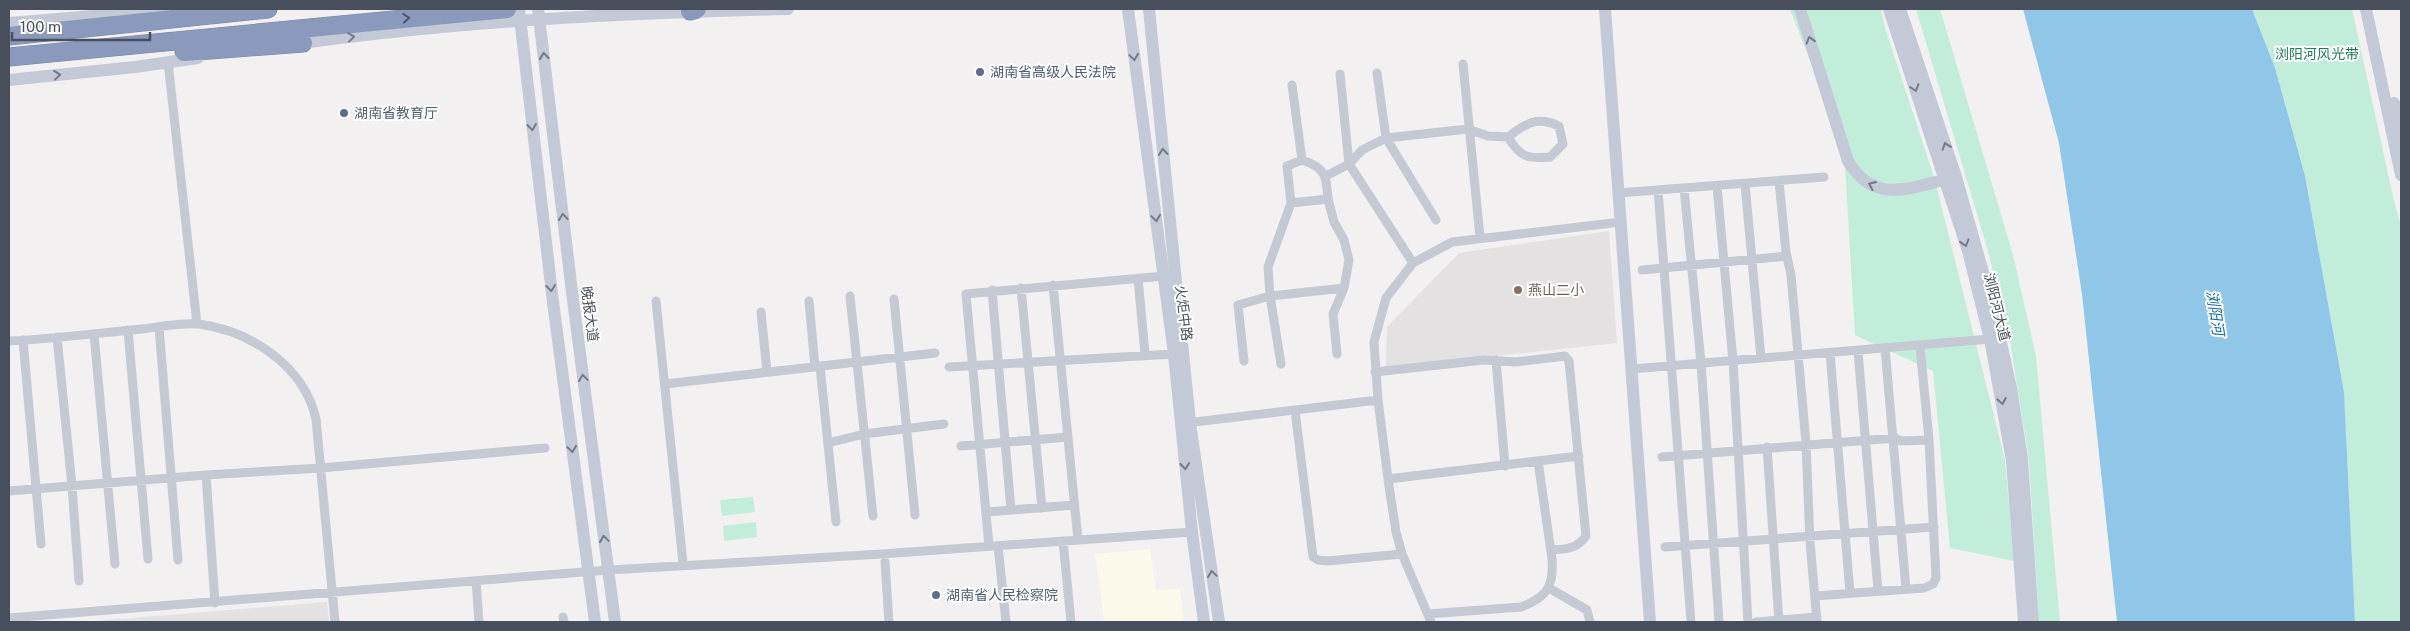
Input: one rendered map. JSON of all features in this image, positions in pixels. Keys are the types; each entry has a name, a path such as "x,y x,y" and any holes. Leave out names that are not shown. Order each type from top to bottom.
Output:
{"highway":[{"path":"9,36 262,9"},
{"path":"9,45 383,9"},
{"path":"9,57 515,12"},
{"path":"9,65 303,43"}],"main road":[{"path":"9,23 177,9"},
{"path":"9,80 168,62 515,12 539,14 788,9"},
{"name":"火炬中路","path":"1128,9 1174,354 1186,423 1192,532 1204,622"},
{"path":"1149,9 1186,423 1219,622"},
{"path":"1605,9 1650,622"},
{"path":"1800,9 1848,161 1855,173 1866,183 1876,188 1892,190 1951,178"},
{"name":"浏阳河大道","path":"1889,9 1951,178 1990,339 2012,460 2024,622"},
{"name":"浏阳河大道","path":"1900,9 1951,178 1992,302 2011,388 2022,467 2033,622"},
{"path":"2366,9 2398,145 2401,176"},
{"path":"2374,9 2401,134"},
{"path":"515,12 595,622"},
{"name":"晚报大道","path":"539,14 572,292 615,622"}],"street":[{"path":"168,62 197,324"},
{"path":"1463,64 1480,237"},
{"path":"1377,73 1386,138 1436,220"},
{"path":"1340,74 1349,164 1413,263"},
{"path":"1292,85 1302,160"},
{"path":"1326,176 1349,164 1362,150 1386,138 1468,128 1488,136 1508,137 1524,124 1546,120 1559,126 1563,144 1550,157 1534,158 1517,152 1508,137"},
{"path":"1281,364 1270,296 1268,267 1291,203 1288,166 1302,160 1316,165 1326,176 1328,199 1334,222 1344,240 1349,260 1344,288 1333,314 1337,354"},
{"path":"1618,193 1824,178"},
{"path":"1756,622 1817,620 1810,535 1806,443 1791,275 1787,256 1780,181"},
{"path":"1745,184 1761,358"},
{"path":"1717,186 1733,361 1748,622"},
{"path":"1684,188 1701,363 1719,622"},
{"path":"1658,190 1691,622"},
{"path":"1291,203 1328,199"},
{"path":"1538,461 1551,550 1553,574 1549,588 1532,602 1521,607 1429,618 1402,554 1396,532 1388,479 1375,372 1374,342 1386,298 1413,263 1452,242 1480,237 1621,222"},
{"path":"1642,270 1787,256"},
{"path":"1006,622 994,546 986,512 966,294 992,290 1164,276"},
{"path":"1138,278 1145,354"},
{"path":"1053,285 1078,540"},
{"path":"1021,288 1042,508"},
{"path":"1244,361 1238,305 1270,296 1344,288"},
{"path":"992,290 1011,510"},
{"path":"850,296 873,516"},
{"path":"894,299 915,515"},
{"path":"656,301 683,562"},
{"path":"809,301 828,443 836,522"},
{"path":"761,312 767,372"},
{"path":"9,341 197,324 230,331 261,345 303,385 312,402 316,419 335,622"},
{"path":"159,327 178,560"},
{"path":"128,330 148,559"},
{"path":"94,334 115,564"},
{"path":"57,337 72,486 78,581"},
{"path":"1632,369 1990,339"},
{"path":"23,340 40,544"},
{"path":"1815,596 1924,588 1933,584 1936,578 1929,440 1920,346"},
{"path":"1885,348 1895,438 1906,589"},
{"path":"1858,351 1878,591"},
{"path":"665,384 935,353"},
{"path":"1830,353 1850,593"},
{"path":"949,367 1145,354 1174,354"},
{"path":"1375,372 1496,360 1516,362 1565,356 1569,361 1586,536 1580,544 1568,549 1551,550"},
{"path":"1496,360 1505,466"},
{"path":"1186,423 1378,400"},
{"path":"1295,410 1313,557 1318,560 1327,561 1402,554"},
{"path":"828,443 864,434 944,424"},
{"path":"961,446 1068,437"},
{"path":"1662,457 1806,443 1895,438 1901,441 1929,440"},
{"path":"1768,447 1779,621"},
{"path":"9,491 321,468 545,448"},
{"path":"1388,479 1579,456"},
{"path":"206,475 216,603"},
{"path":"986,512 1074,505"},
{"path":"1665,547 1934,527"},
{"path":"9,618 216,603 609,570 1192,532"},
{"path":"1063,541 1071,622"},
{"path":"885,562 889,622"},
{"path":"476,582 479,622"},
{"path":"1549,588 1586,610 1590,622"}],"shaded area":[{"name":"燕山二小","path":"1609,231 1617,343 1386,368 1387,327 1459,253"},
{"path":"1150,549 1156,590 1180,589 1184,622 1104,622 1095,554"},
{"path":"327,602 329,622 82,622"}],"green space":[{"path":"1790,9 1881,9 1885,28 1934,177 2005,460 2014,561 1950,548 1933,371 1855,335 1844,148"},
{"path":"1916,9 1940,9 2013,255 2036,356 2060,622 2039,622 2029,460 2010,341 1988,251"},
{"name":"浏阳河风光带","path":"2252,9 2352,9 2401,226 2401,622 2355,622 2344,392 2305,176 2275,68"},
{"path":"753,497 755,512 722,516 720,500"},
{"path":"756,522 757,537 724,541 723,526"}],"water":[{"name":"浏阳河","path":"2023,9 2252,9 2275,68 2305,176 2344,392 2355,622 2117,622 2082,294 2059,143"}],"place":[{"name":"湖南省高级人民法院","path":"980,72"},
{"name":"湖南省教育厅","path":"344,113"},
{"name":"燕山二小","path":"1518,290"},
{"name":"湖南省人民检察院","path":"936,595"}]}
